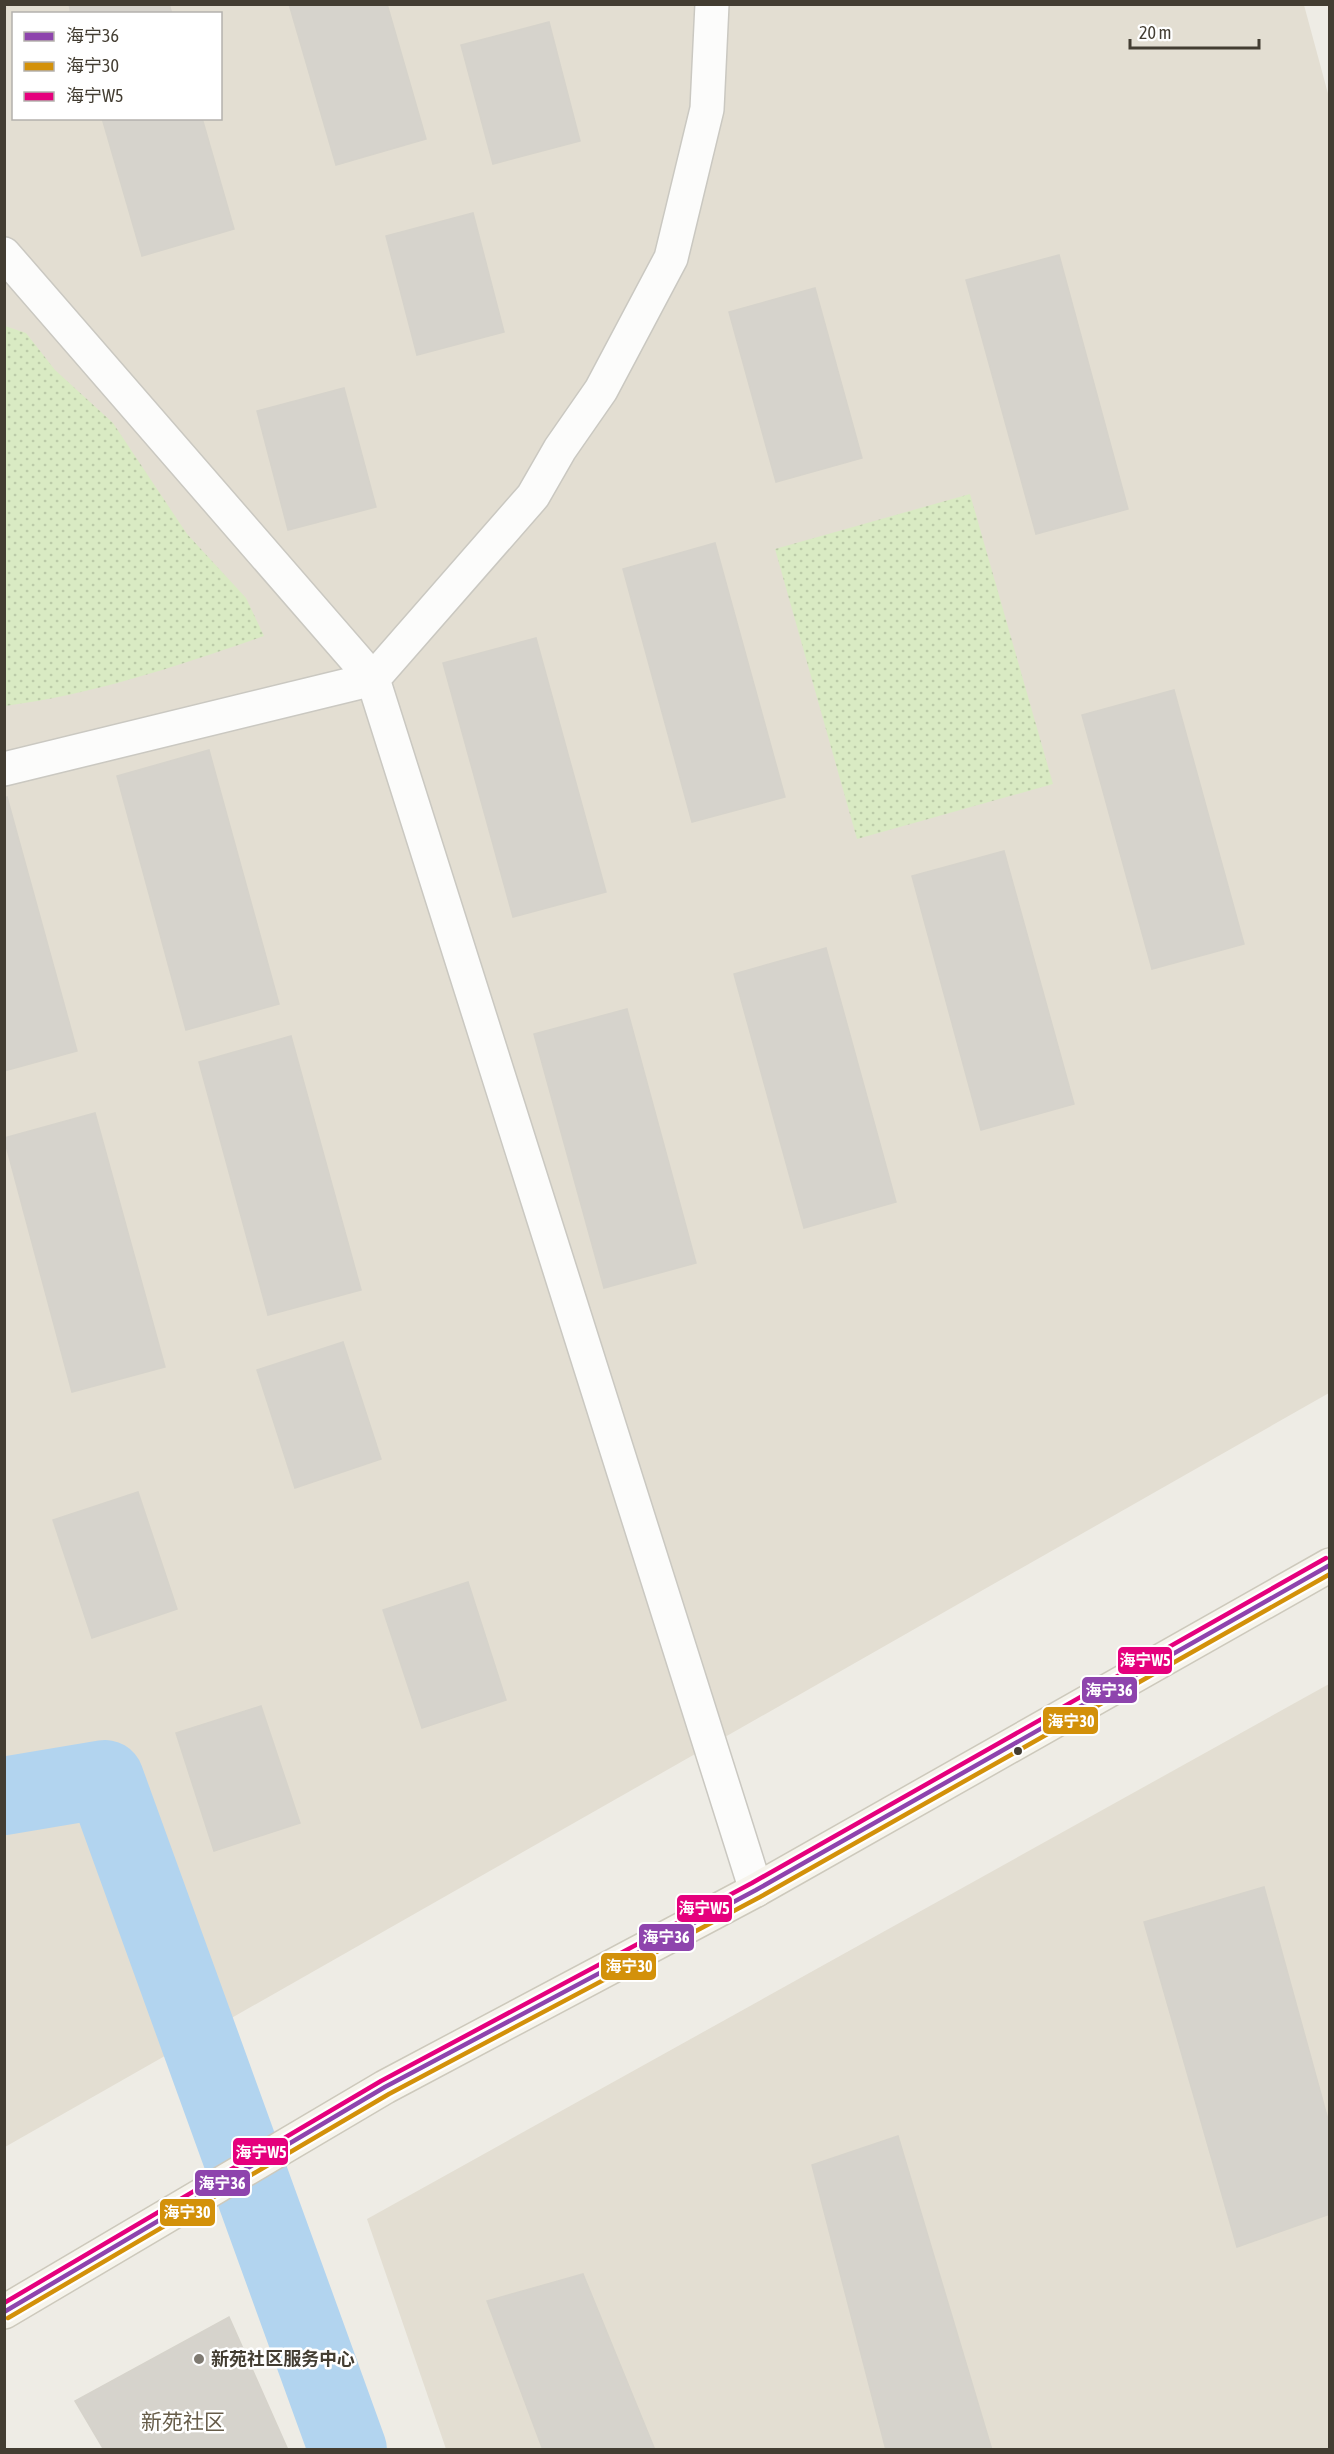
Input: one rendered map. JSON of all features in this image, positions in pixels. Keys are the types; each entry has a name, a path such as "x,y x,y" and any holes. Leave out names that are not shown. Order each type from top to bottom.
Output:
{"main road":[{"path":"4,2312 385,2087 756,1890 1329,1564"}],"street":[{"path":"4,769 373,679 533,496 560,449 601,390 671,258 707,110 712,4"},
{"path":"4,254 373,679 756,1890"}],"path":[{"path":"4,10 5,4"}],"shaded area":[{"path":"5,5 1304,5 1330,101 1329,1393 5,2147"},
{"path":"1329,1684 1329,2449 446,2449 367,2219"}],"green space":[{"path":"5,326 26,333 55,370 113,423 187,534 246,598 264,636 168,668 104,686 5,706"},
{"path":"970,494 1053,784 857,839 775,549"}],"building":[{"path":"69,4 169,4 171,12 71,12"},
{"path":"289,4 387,4 426,139 336,165"},
{"path":"549,22 580,141 493,164 461,45"},
{"path":"103,120 203,120 234,229 142,256"},
{"path":"473,213 504,332 417,355 386,236"},
{"path":"1059,255 1128,509 1036,534 966,280"},
{"path":"815,288 862,458 776,482 729,312"},
{"path":"344,388 376,507 288,530 257,411"},
{"path":"715,543 785,797 692,822 623,569"},
{"path":"536,638 606,892 513,917 443,663"},
{"path":"1174,690 1244,944 1152,969 1082,715"},
{"path":"209,750 279,1004 186,1030 117,776"},
{"path":"7,797 77,1051 4,1071 4,798"},
{"path":"1004,851 1074,1104 981,1130 912,876"},
{"path":"826,948 896,1202 804,1228 734,974"},
{"path":"627,1009 696,1263 604,1288 534,1034"},
{"path":"291,1036 361,1290 268,1315 199,1062"},
{"path":"95,1113 165,1367 72,1392 4,1138"},
{"path":"343,1342 381,1459 295,1488 257,1370"},
{"path":"138,1492 177,1609 92,1638 53,1520"},
{"path":"468,1582 506,1700 422,1728 383,1610"},
{"path":"261,1706 300,1823 214,1851 176,1733"},
{"path":"1264,1887 1330,2127 1330,2214 1237,2247 1144,1922"},
{"path":"898,2136 992,2450 886,2450 812,2165"},
{"path":"583,2274 655,2450 543,2450 487,2301"},
{"name":"新苑社区服务中心","path":"229,2317 288,2450 104,2450 75,2401"}],"waterway":[{"path":"4,1796 105,1779 348,2450"}],"transit line":[{"name":"海宁W5","path":"4,2303 381,2081 752,1883 1326,1558"},
{"name":"海宁36","path":"4,2312 385,2087 756,1890 1330,1565"},
{"name":"海宁30","path":"8,2318 389,2094 760,1897 1330,1574"}],"place":[{"name":"新苑社区服务中心","path":"199,2359"}],"district":[{"name":"新苑社区","path":"183,2422"}]}
